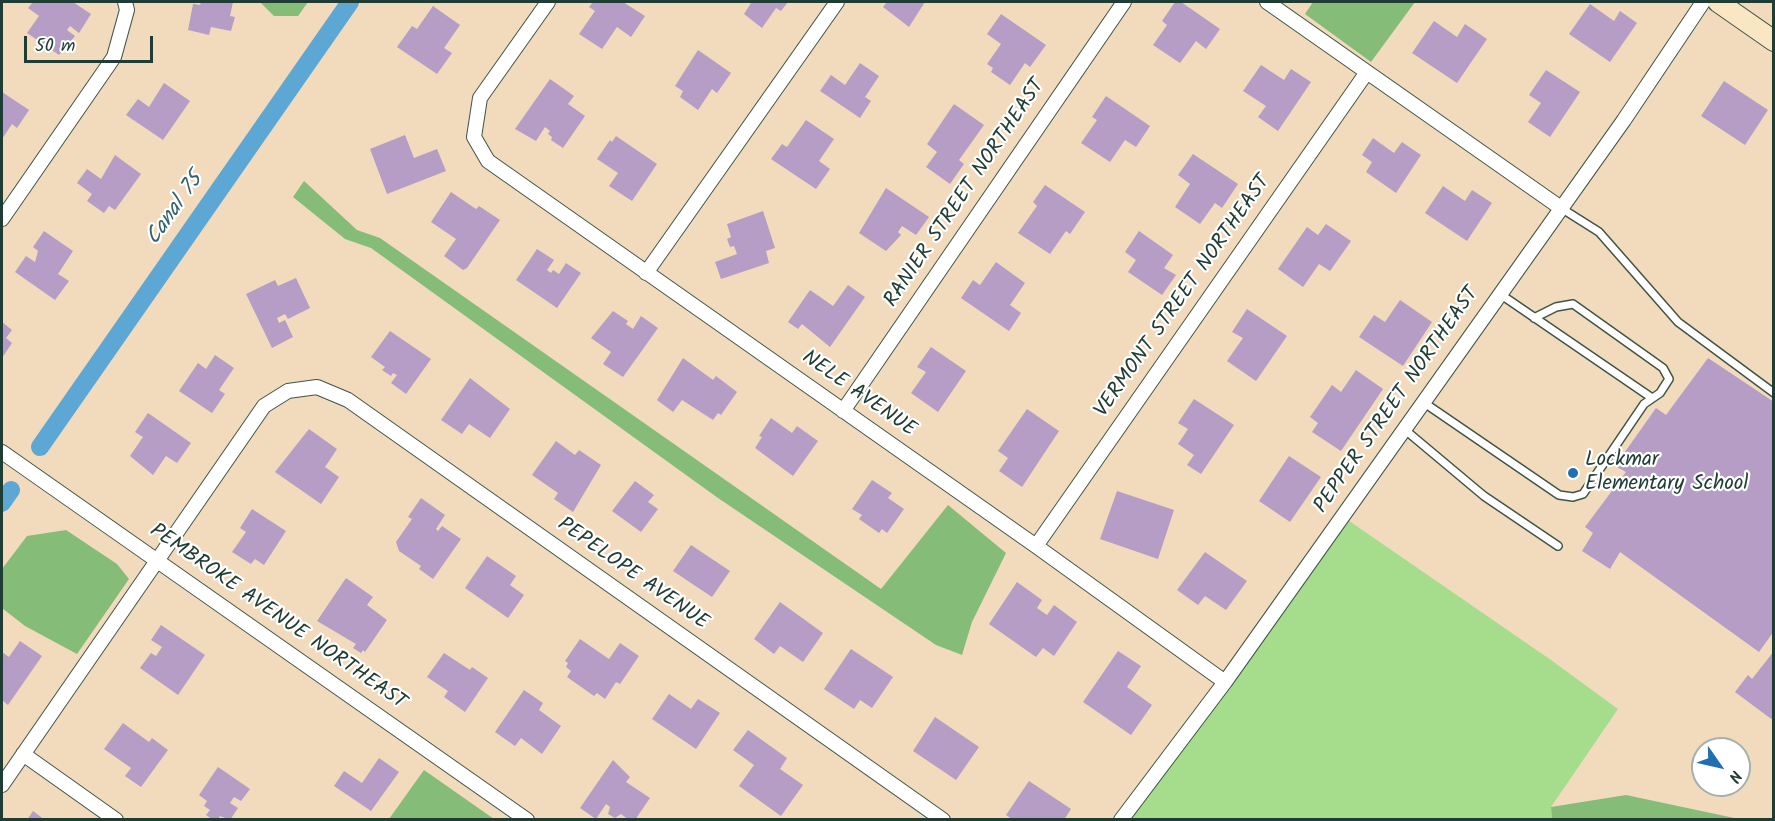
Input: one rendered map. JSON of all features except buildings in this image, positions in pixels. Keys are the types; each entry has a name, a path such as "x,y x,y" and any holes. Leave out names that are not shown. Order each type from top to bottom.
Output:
{"street":[{"name":"NELE AVENUE","path":"548,2 480,98 474,137 488,161 1036,546 1225,682"},
{"path":"646,273 837,2"},
{"name":"RANIER STREET NORTHEAST","path":"843,411 1124,2"},
{"path":"1267,2 1561,208"},
{"name":"PEPPER STREET NORTHEAST","path":"1121,819 1225,682 1561,208 1703,2"},
{"path":"1718,2 1773,41"},
{"path":"2,219 114,57 126,6"},
{"name":"VERMONT STREET NORTHEAST","path":"1036,546 1367,72"},
{"name":"PEPELOPE AVENUE","path":"157,560 264,406 288,391 317,387 348,400 943,819"},
{"name":"PEMBROKE AVENUE NORTHEAST","path":"2,452 527,819"},
{"path":"2,785 157,560"},
{"path":"23,754 116,819"}],"lane":[{"path":"1561,208 1599,232 1678,322 1773,393"},
{"path":"1500,294 1652,398"},
{"path":"1423,402 1559,495 1573,497 1582,494 1644,404 1660,393 1669,379 1663,368 1573,304 1556,307 1534,318"},
{"path":"1404,429 1484,496 1558,546"}],"green space":[{"path":"260,2 308,2 298,16 274,16"},
{"path":"1313,2 1415,2 1371,62 1305,14"},
{"path":"304,181 357,230 380,238 881,589 948,505 1006,553 972,622 962,655 936,645 718,498 371,248 345,239 293,197"},
{"path":"1342,516 1618,709 1551,807 1552,819 1118,820"},
{"path":"66,530 117,564 129,579 77,654 25,626 2,608 2,569 27,536"},
{"path":"424,770 494,819 389,819"},
{"path":"1626,795 1739,819 1552,819 1551,807"}],"waterway":[{"name":"Canal 75","path":"40,447 350,2"},
{"name":"Canal 75","path":"2,503 11,490"}],"place":[{"name":"Lockmar Elementary School","path":"1573,473"}]}
